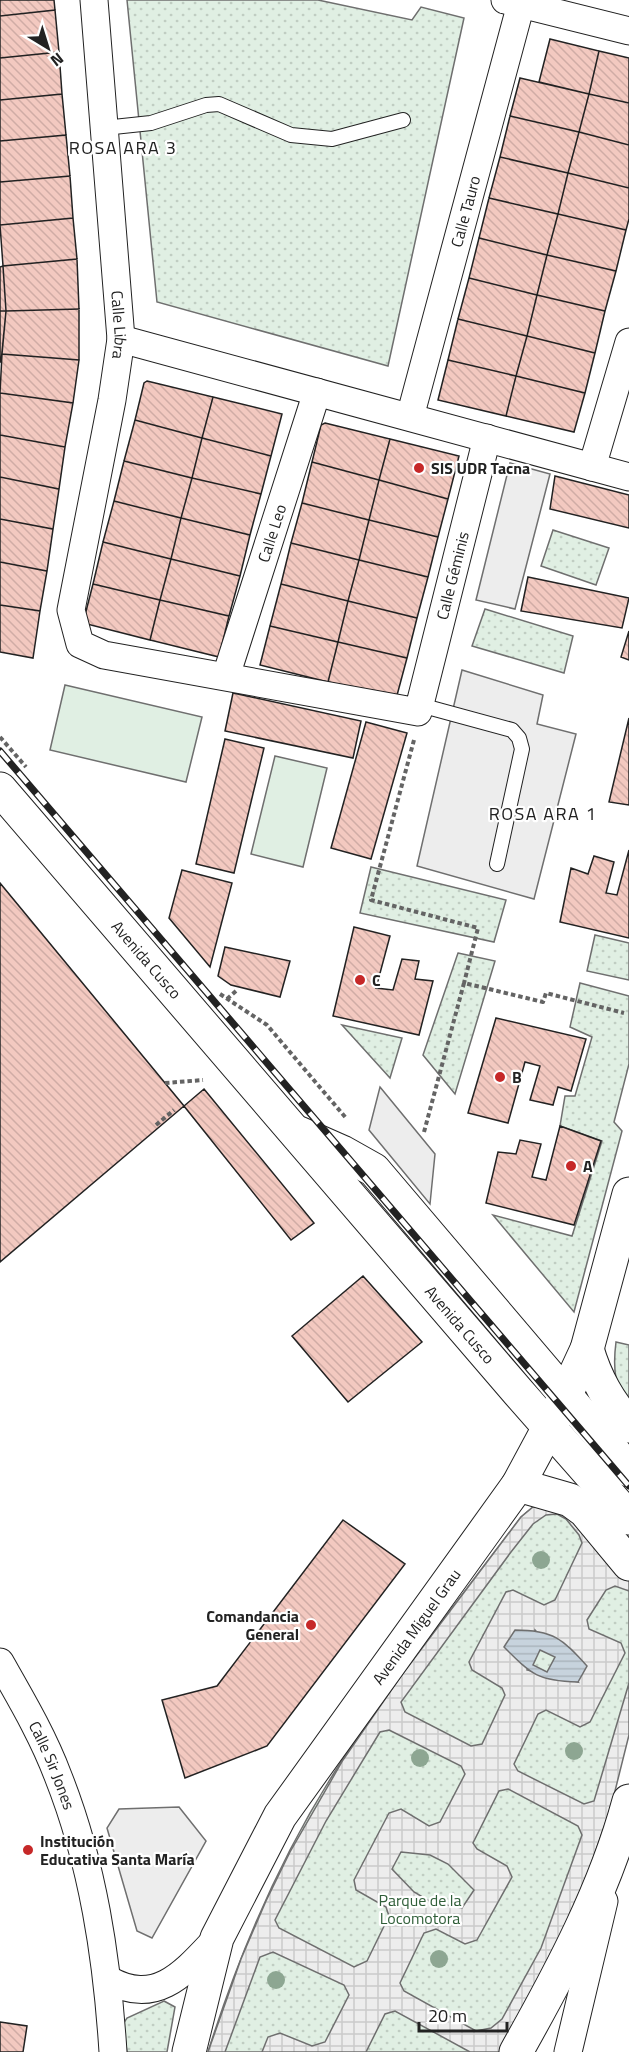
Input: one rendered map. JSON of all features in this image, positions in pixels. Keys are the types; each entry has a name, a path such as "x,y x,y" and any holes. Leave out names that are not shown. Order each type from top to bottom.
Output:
{"main road":[{"name":"Avenida Cusco","path":"0,789 629,1518"},
{"name":"Avenida Cusco","path":"292,1130 342,1152 374,1170 629,1470"},
{"name":"Avenida Miguel Grau","path":"189,2052 217,1938 280,1816 518,1485 566,1395 587,1349 629,1194"},
{"path":"587,1349 594,1375 604,1394 629,1426"},
{"path":"518,1485 570,1500 585,1511 629,1564"},
{"path":"516,2052 566,1964 619,1838 629,1801"}],"street":[{"name":"Calle Libra","path":"94,0 121,339 112,400 71,610 80,644 104,655 226,676"},
{"path":"512,2 629,31"},
{"name":"Calle Tauro","path":"410,417 512,2"},
{"path":"121,339 629,477"},
{"path":"592,467 629,342"},
{"name":"Calle Leo","path":"226,676 317,392"},
{"name":"Calle Géminis","path":"419,709 487,438"},
{"path":"226,676 419,709"},
{"name":"Calle Sir Jones","path":"0,1662 31,1716 58,1775 82,1846 109,1980 113,2052"},
{"path":"568,2052 619,1838"},
{"path":"109,1980 126,1989 151,1991 185,1972 217,1938"}],"lane":[{"path":"104,128 152,123 206,105 219,104 291,135 333,139 403,120"},
{"path":"419,709 512,730 519,738 522,749 497,864"}],"path":[{"path":"419,709 415,736 371,900 478,928 424,1132"},
{"path":"0,737 30,772"},
{"path":"464,983 543,1002 546,993 624,1013"},
{"path":"214,989 267,1025 351,1124"},
{"path":"165,1083 203,1080"},
{"path":"156,1125 174,1110"}],"green space":[{"path":"127,0 318,0 412,20 421,7 464,18 388,366 157,302"},
{"path":"553,530 609,548 596,585 541,566"},
{"path":"485,609 573,636 564,673 472,646"},
{"path":"65,685 202,717 186,782 50,750"},
{"path":"275,756 327,768 303,867 251,854"},
{"path":"371,867 506,900 494,942 360,913"},
{"path":"595,935 629,943 629,980 587,971"},
{"path":"458,953 495,961 455,1094 423,1055"},
{"path":"580,983 629,996 629,1064 614,1122 622,1131 574,1312 493,1215 572,1236 602,1141 560,1126 565,1096 575,1096 592,1037 570,1027"},
{"path":"342,1025 402,1038 390,1078"},
{"path":"616,1342 629,1345 629,1413 616,1379"},
{"name":"Parque de la Locomotora","path":"556,1503 629,1580 629,1735 501,2052 208,2052 234,1976 265,1901 302,1828 343,1759 408,1667 521,1517 533,1507"},
{"path":"164,2001 175,2007 167,2052 127,2052 123,2024 127,2018"}],"shaded area":[{"path":"510,463 550,474 515,609 476,600"},
{"path":"462,670 543,695 537,724 576,734 534,899 417,866"},
{"path":"380,1087 435,1154 430,1204 369,1130"},
{"path":"556,1503 629,1580 629,1591 615,1586 606,1590 587,1620 589,1629 621,1643 625,1653 590,1722 580,1727 546,1710 538,1714 514,1764 518,1771 584,1804 594,1801 629,1683 629,1735 611,1807 580,1896 501,2052 470,2052 395,2011 385,2014 366,2052 262,2052 268,2037 280,2033 312,2046 325,2042 349,1995 344,1985 273,1952 260,1957 225,2052 208,2052 241,1959 266,1901 290,1852 343,1760 401,1676 521,1517 533,1507","holes":["557,1514 566,1519 579,1535 582,1543 555,1600 544,1605 513,1590 506,1592 469,1662 472,1670 502,1688 505,1695 482,1744 471,1746 405,1712 401,1702 511,1552 533,1524 546,1515","535,1630 578,1682 527,1670","389,1730 461,1766 465,1774 440,1822 429,1826 401,1809 389,1813 354,1880 356,1890 386,1907 389,1916 367,1961 354,1967 279,1928 275,1920 326,1821 380,1732","508,1789 578,1826 582,1835 541,1948 502,2019 491,2028 476,2031 404,1991 400,1983 424,1933 436,1929 465,1944 477,1940 512,1877 507,1866 477,1849 473,1843 499,1791","401,1852 430,1855 448,1864 474,1890 462,1908 431,1902 414,1892 392,1869"]},
{"path":"515,1630 548,1634 564,1643 587,1666 578,1682 544,1678 529,1670 504,1647","holes":["540,1650 555,1657 547,1672 533,1665"]},
{"path":"179,1807 206,1841 152,1938 137,1931 107,1828 119,1809"}],"building":[{"path":"0,0 54,0 55,10 0,16"},
{"path":"55,10 59,52 0,58 0,16"},
{"path":"550,39 599,51 589,94 539,82"},
{"path":"599,51 629,58 629,103 589,94"},
{"path":"59,52 62,94 0,100 0,58"},
{"path":"520,78 589,94 579,132 510,116"},
{"path":"62,94 66,135 0,141 0,100"},
{"path":"589,94 629,103 629,145 579,132"},
{"path":"510,116 579,132 568,173 500,157"},
{"path":"579,132 629,145 629,188 568,173"},
{"path":"66,135 70,176 0,182 0,141"},
{"path":"500,157 568,173 558,214 489,198"},
{"path":"568,173 629,188 629,219 626,230 558,214"},
{"path":"70,176 73,218 0,225 0,182"},
{"path":"489,198 558,214 547,255 479,238"},
{"path":"558,214 626,230 616,271 547,255"},
{"path":"73,218 77,259 3,266 0,225"},
{"path":"479,238 547,255 537,295 469,278"},
{"path":"547,255 616,271 605,311 537,295"},
{"path":"77,259 79,309 6,311 3,266"},
{"path":"3,266 6,311 0,311 0,267"},
{"path":"469,278 537,295 527,336 458,319"},
{"path":"537,295 605,311 595,353 527,336"},
{"path":"79,309 79,360 2,354 6,311"},
{"path":"0,311 6,311 1,362 0,362"},
{"path":"458,319 527,336 516,376 448,360"},
{"path":"527,336 595,353 585,393 516,376"},
{"path":"2,354 79,360 73,403 0,393"},
{"path":"448,360 516,376 506,416 438,400"},
{"path":"516,376 585,393 574,432 506,416"},
{"path":"147,381 213,397 202,438 135,420 144,383"},
{"path":"0,393 73,403 65,447 0,435"},
{"path":"213,397 282,414 271,456 202,438"},
{"path":"135,420 202,438 192,478 124,461"},
{"path":"325,423 390,439 379,480 312,462 321,425"},
{"path":"0,435 65,447 59,489 0,477"},
{"path":"202,438 271,456 261,494 192,478"},
{"name":"SIS UDR Tacna","path":"390,439 459,456 448,499 379,480"},
{"path":"124,461 192,478 181,518 114,501"},
{"path":"312,462 379,480 369,520 302,503"},
{"path":"555,476 629,495 629,528 550,509"},
{"path":"0,477 59,489 53,529 0,519"},
{"path":"192,478 261,494 250,535 181,518"},
{"path":"379,480 448,499 438,537 369,520"},
{"path":"114,501 181,518 171,559 103,542"},
{"path":"302,503 369,520 359,560 291,543"},
{"path":"181,518 250,535 240,576 171,559"},
{"path":"0,519 53,529 47,571 0,562"},
{"path":"369,520 438,537 428,577 359,560"},
{"path":"103,542 171,559 160,600 93,584"},
{"path":"291,543 359,560 348,601 281,584"},
{"path":"171,559 240,576 229,616 160,600"},
{"path":"359,560 428,577 417,618 348,601"},
{"path":"0,562 47,571 40,611 0,605"},
{"path":"528,577 629,598 622,628 521,611"},
{"path":"93,584 160,600 150,640 83,623"},
{"path":"281,584 348,601 338,642 270,626"},
{"path":"160,600 229,616 219,657 150,640"},
{"path":"348,601 417,618 407,658 338,642"},
{"path":"0,605 40,611 33,658 0,652"},
{"path":"270,626 338,642 328,682 260,665"},
{"path":"629,631 629,660 621,657"},
{"path":"338,642 407,658 396,699 328,682"},
{"path":"233,693 361,721 353,758 225,731"},
{"path":"629,718 629,805 609,802"},
{"path":"366,722 407,733 371,859 331,848"},
{"path":"225,739 264,748 234,873 196,864"},
{"path":"629,850 629,938 560,922 571,868 588,874 594,856 614,862 606,893 617,895"},
{"path":"182,870 232,883 210,967 169,918"},
{"path":"0,883 184,1106 0,1262"},
{"name":"C","path":"354,927 390,936 376,988 393,990 402,959 419,961 415,979 433,981 419,1035 333,1016"},
{"path":"225,947 290,961 280,997 231,985 218,976"},
{"name":"B","path":"496,1018 586,1039 571,1091 558,1087 553,1105 530,1100 540,1066 525,1062 508,1123 468,1113"},
{"path":"204,1089 314,1223 291,1240 184,1106"},
{"name":"A","path":"560,1126 601,1141 574,1225 486,1203 498,1152 516,1154 520,1140 541,1144 532,1177 546,1180"},
{"path":"363,1276 422,1342 348,1402 292,1336"},
{"name":"Comandancia General","path":"343,1520 405,1564 267,1746 185,1778 162,1700 217,1686"},
{"path":"0,2022 27,2026 23,2052 0,2052"}],"railway":[{"path":"0,751 629,1486"}],"place":[{"name":"SIS UDR Tacna","path":"419,468"},
{"name":"C","path":"360,980"},
{"name":"B","path":"500,1077"},
{"name":"A","path":"571,1166"},
{"name":"Comandancia General","path":"311,1625"},
{"name":"Institución Educativa Santa María","path":"28,1850"}],"district":[{"name":"ROSA ARA 3","path":"123,148"},
{"name":"ROSA ARA 1","path":"543,814"}]}
